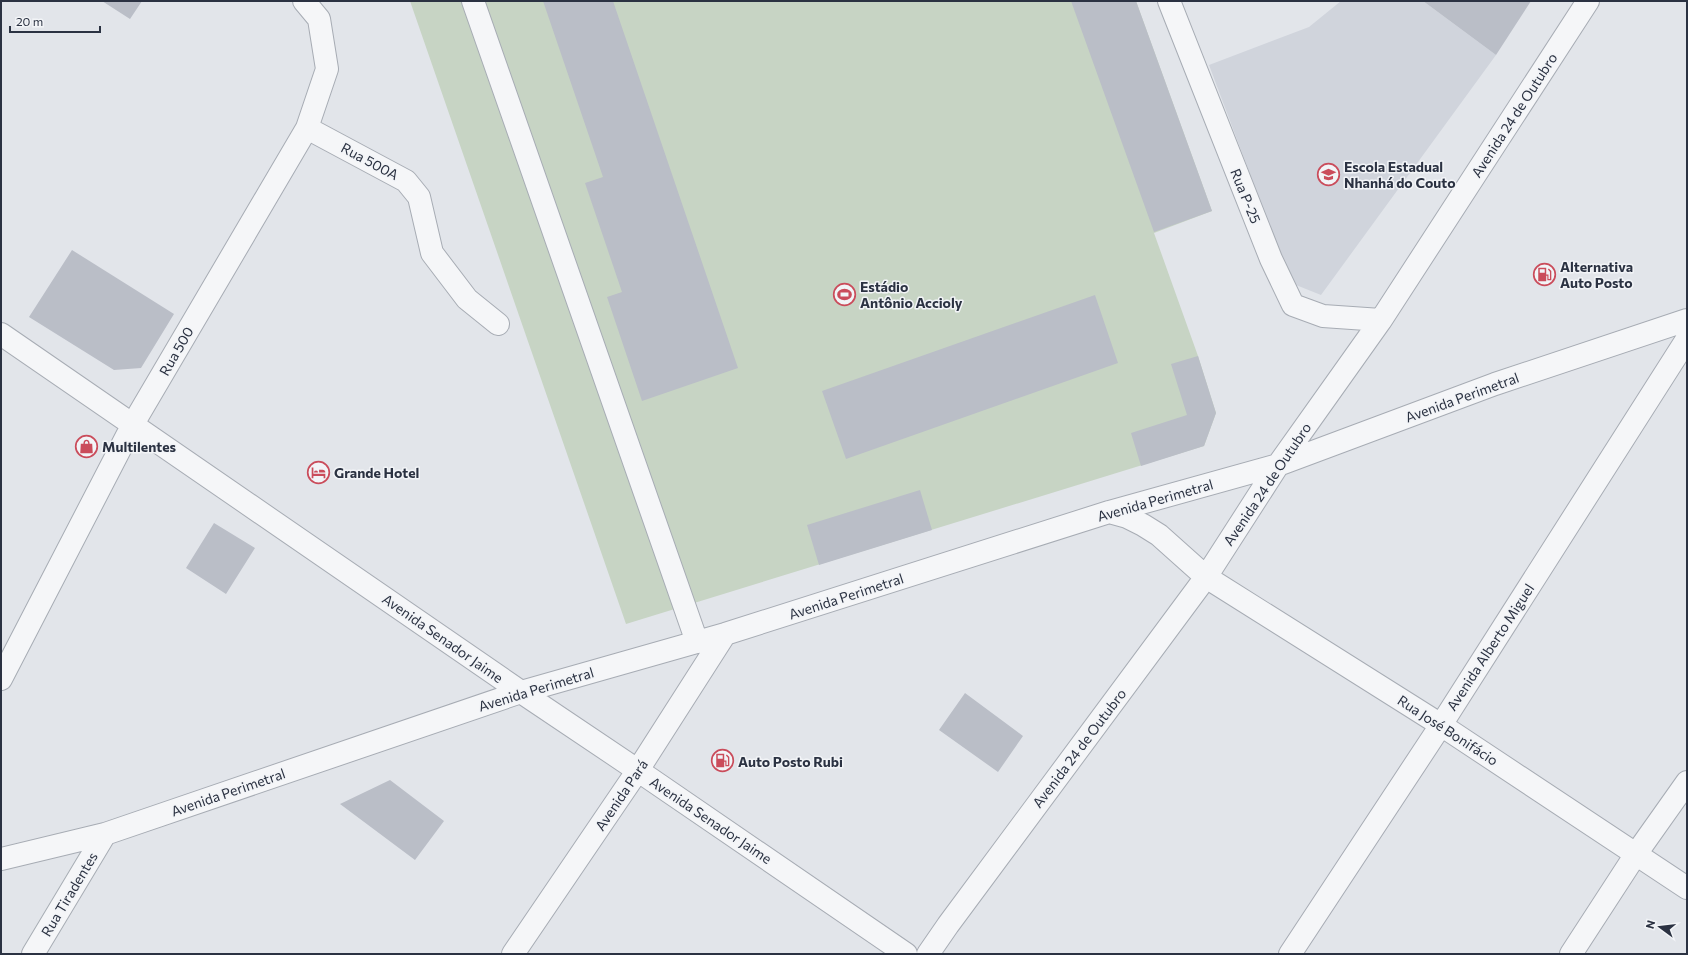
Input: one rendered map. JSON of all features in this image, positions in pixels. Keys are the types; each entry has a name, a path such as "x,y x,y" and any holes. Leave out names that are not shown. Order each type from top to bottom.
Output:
{"street":[{"name":"Rua 500","path":"1,679 133,424 307,128 327,68 319,19 304,1"},
{"path":"473,1 697,642"},
{"name":"Rua P-25","path":"1169,1 1270,259 1293,305 1323,316 1381,320"},
{"name":"Avenida 24 de Outubro","path":"928,954 1206,577 1278,465 1381,320 1588,1"},
{"name":"Rua 500A","path":"307,128 406,181 419,197 432,252 467,299 498,324"},
{"name":"Avenida Perimetral","path":"1,859 105,834 521,692 725,634 1109,512 1278,465 1495,384 1687,320"},
{"name":"Avenida Senador Jaime","path":"1,334 521,692 638,770 906,954"},
{"name":"Avenida Alberto Miguel","path":"1290,954 1441,725 1687,339"},
{"name":"Rua José Bonifácio","path":"1109,512 1143,525 1158,534 1206,577 1441,725 1687,888"},
{"name":"Avenida Pará","path":"513,954 638,770 725,634"},
{"path":"1571,954 1636,854 1687,782"},
{"name":"Rua Tiradentes","path":"33,954 105,834"}],"shaded area":[{"name":"Escola Estadual Nhanhá do Couto","path":"1341,1 1423,1 1496,55 1321,295 1291,283 1209,65 1309,27"}],"green space":[{"name":"Estádio Antônio Accioly","path":"410,1 1136,1 1212,211 1154,233 1198,356 1216,413 1204,446 626,624"}],"building":[{"path":"102,1 142,1 130,19"},
{"path":"543,1 613,1 738,368 642,401 607,297 622,292 585,183 603,177"},
{"path":"1071,1 1136,1 1212,211 1154,232"},
{"path":"1423,1 1531,1 1496,55"},
{"path":"72,250 174,314 141,368 114,370 29,317"},
{"path":"1095,295 1118,363 846,459 822,391"},
{"path":"1198,356 1216,413 1204,446 1141,466 1131,433 1187,415 1171,364"},
{"path":"920,490 932,530 819,565 807,525"},
{"path":"214,523 255,548 226,594 186,568"},
{"path":"965,693 1023,736 998,772 939,730"},
{"path":"390,780 444,821 415,860 340,804"}],"place":[{"name":"Escola Estadual Nhanhá do Couto","path":"1329,174"},
{"name":"Alternativa Auto Posto","path":"1544,274"},
{"name":"Estádio Antônio Accioly","path":"844,294"},
{"name":"Multilentes","path":"87,446"},
{"name":"Grande Hotel","path":"318,472"},
{"name":"Auto Posto Rubi","path":"723,761"}]}
